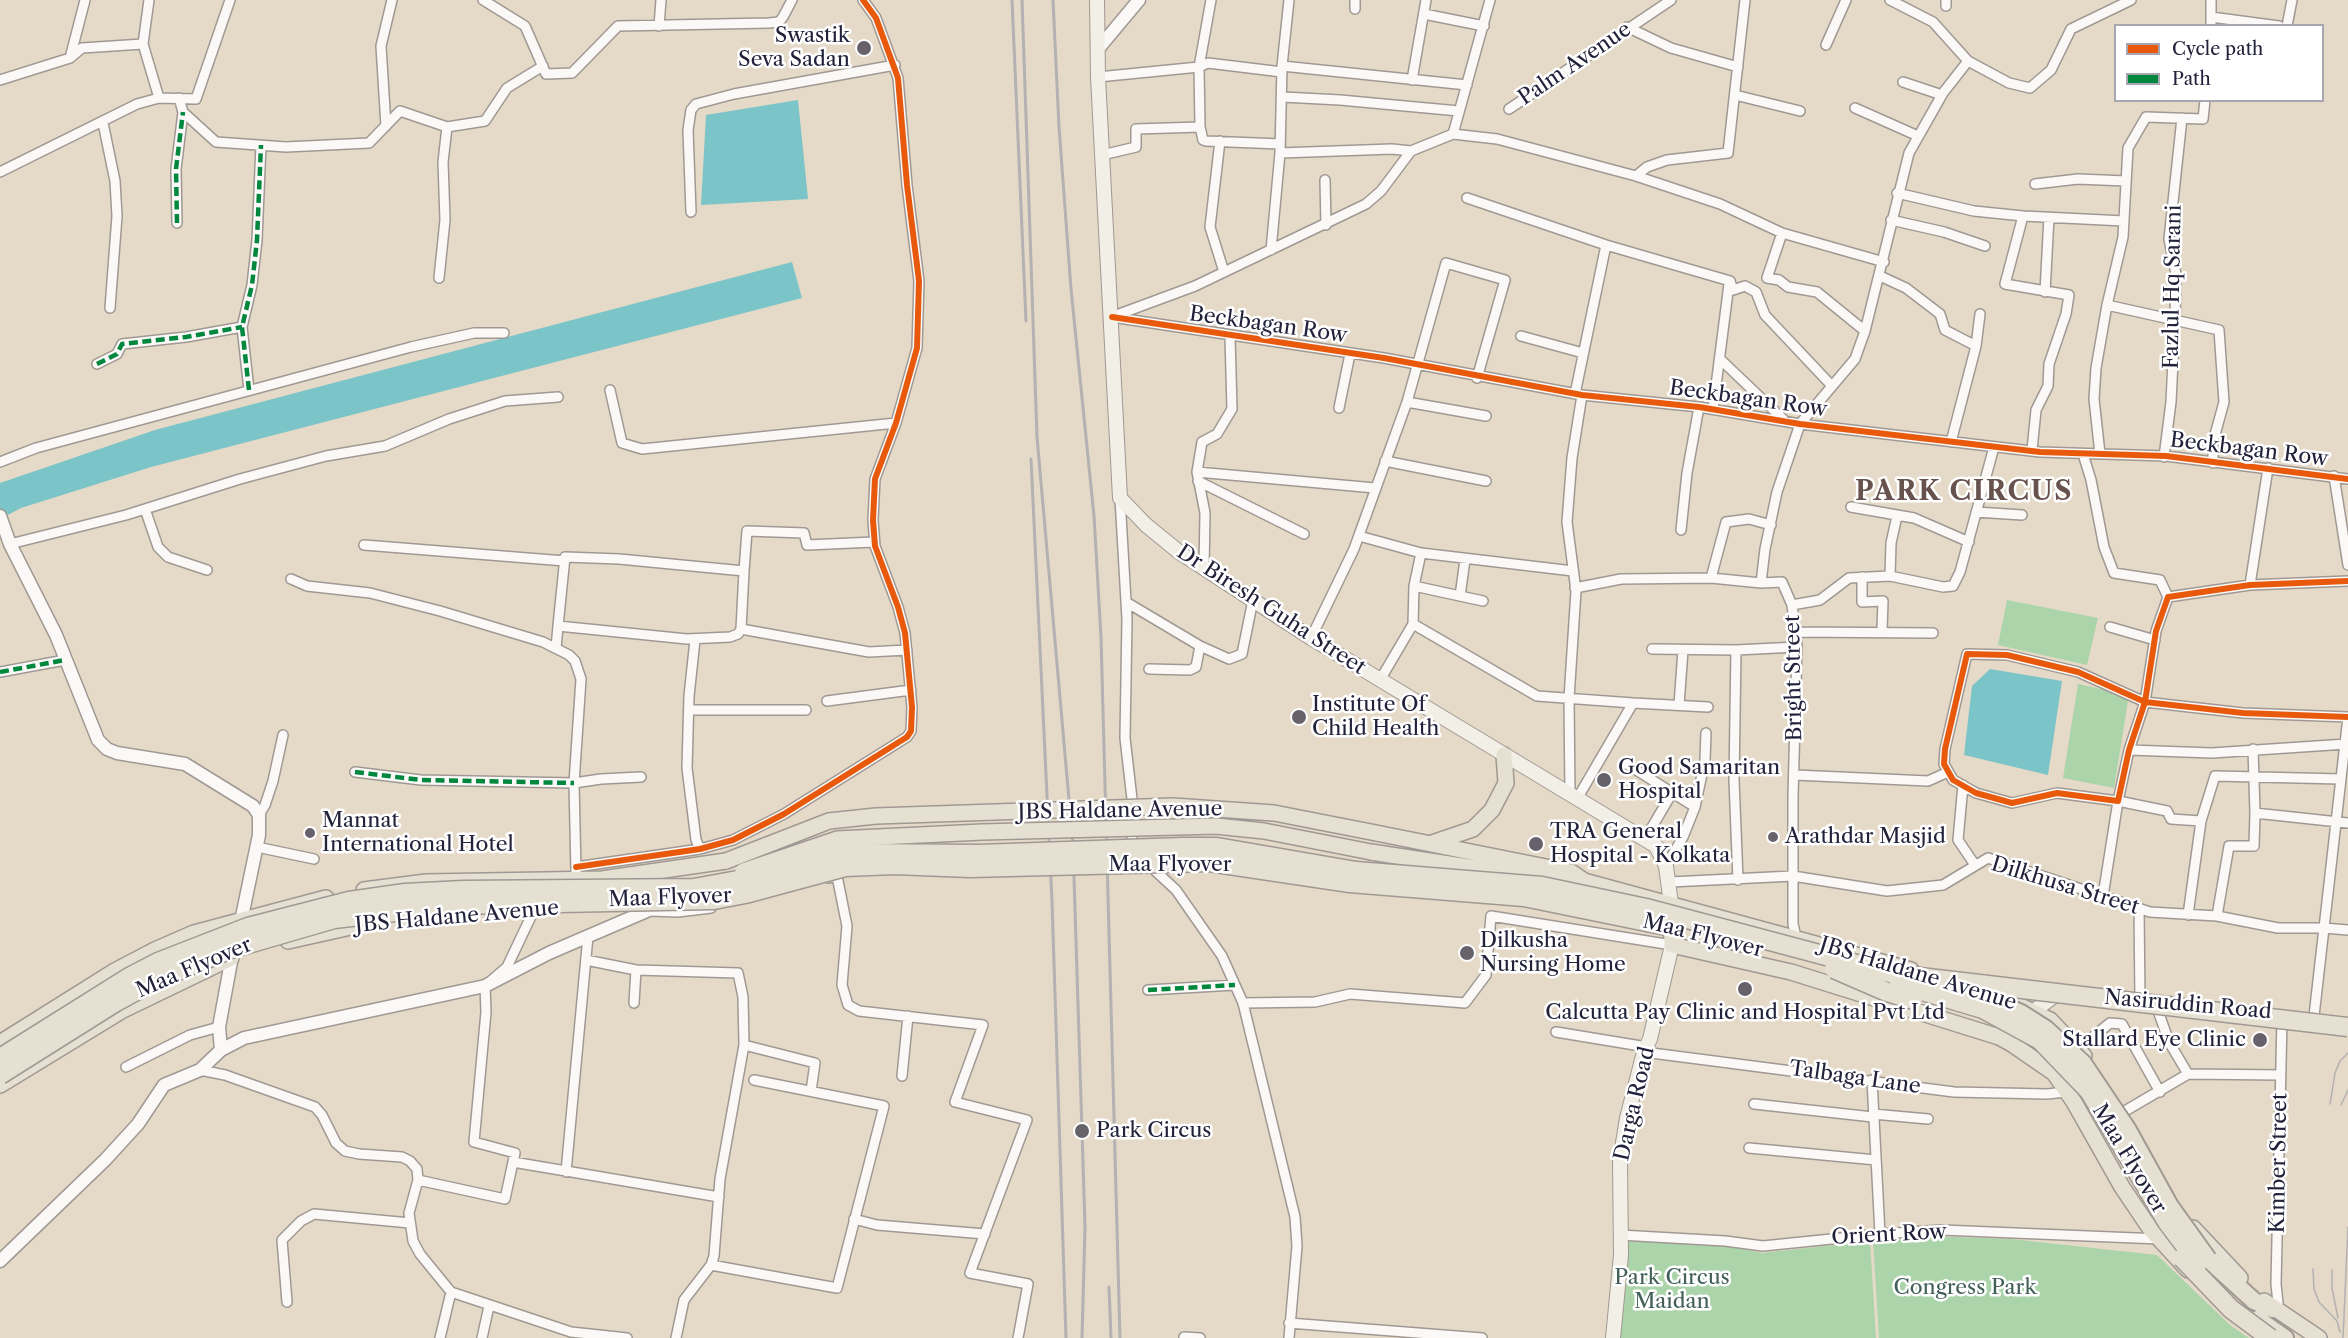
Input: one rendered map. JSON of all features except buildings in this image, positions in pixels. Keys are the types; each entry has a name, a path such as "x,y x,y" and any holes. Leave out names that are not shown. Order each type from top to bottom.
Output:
{"highway":[{"name":"Maa Flyover","path":"0,1058 131,976 158,962 248,927 291,914 349,901 405,893 694,888 743,879 796,864 850,853 979,854 1217,847 1356,871 1542,886 1646,908 1808,953 1919,978 1991,1000 2021,1013 2064,1043 2102,1088 2170,1206 2197,1245 2254,1301 2276,1311"},
{"name":"Maa Flyover","path":"0,1075 116,1002 158,979 231,949 334,919 455,904 714,900 745,894 844,867 1220,863 1350,883 1524,897 1658,924 1899,984 1983,1009 2040,1040 2089,1090 2167,1222 2198,1263 2231,1298 2284,1338"},
{"path":"1834,969 1887,992 2002,1026 2049,1057 2080,1096 2128,1180 2171,1244 2231,1309 2269,1338"},
{"path":"1919,978 2348,1027"}],"main road":[{"path":"1097,0 1098,77 1120,498"},
{"name":"Dr Biresh Guha Street","path":"1120,498 1146,525 1204,568 1311,638 1645,839 1661,853 1670,882 1671,904"},
{"path":"1426,844 1473,829 1492,810 1506,783 1504,755"},
{"name":"JBS Haldane Avenue","path":"0,1043 112,972 147,954 194,933 242,919 390,886 426,882 534,880 576,874 636,876 726,861 829,821 876,816 1173,806 1274,813 1571,872 1584,881"},
{"name":"JBS Haldane Avenue","path":"0,1085 121,1011 231,958 339,928 394,919 576,907 709,882 837,839 982,832 1216,826 1264,831 1371,852 1565,882 1584,881 1981,989 2034,1011 2050,1020 2102,1077 2125,1112 2189,1223 2223,1261 2276,1311 2319,1338"},
{"path":"1671,904 1672,945"},
{"name":"Maa Flyover","path":"1672,945 1791,972 1999,1037 2012,1044 2054,1073 2122,1187 2160,1239 2225,1309 2269,1338"},
{"name":"Darga Road","path":"1613,1338 1620,1255 1620,1161 1645,1049 1672,945"},
{"name":"Nasiruddin Road","path":"2034,1011 2055,996 2348,1018"},
{"path":"2012,1044 2034,1011"}],"street":[{"path":"70,58 85,0"},
{"path":"149,0 143,44 159,98"},
{"path":"0,172 103,123 137,104 159,98 196,99 230,0"},
{"path":"386,126 381,46 392,0"},
{"path":"483,0 525,26 546,74 572,73 618,26 779,22 792,0"},
{"path":"659,26 661,0"},
{"path":"576,874 700,849 733,840 784,814 907,737 912,722 907,650 898,607 880,567 874,542 875,479 896,423 918,348 919,280 895,65 876,18 863,0"},
{"path":"1098,48 1139,0"},
{"path":"1210,0 1199,67 1200,127 1203,140 1280,148 1411,151 1453,134 1497,139 1636,176 1720,204 1782,233 1884,262"},
{"path":"1271,250 1280,148 1282,69 1289,0"},
{"path":"1413,80 1426,0"},
{"path":"1453,134 1485,26 1490,0"},
{"name":"Palm Avenue","path":"1509,109 1671,0"},
{"path":"1636,176 1647,167 1667,160 1728,153 1745,0"},
{"path":"1826,45 1846,0"},
{"path":"1890,0 1933,22 1968,61 2009,83 2030,88 2051,69 2071,29 2131,0"},
{"path":"2211,0 2211,21 2252,24"},
{"path":"2287,24 2292,0"},
{"path":"1424,14 1485,26"},
{"path":"1628,27 1671,48 1738,67"},
{"path":"0,80 70,58 82,48 143,44"},
{"path":"1575,588 1621,579 1711,578 1761,583 1778,492 1800,424 1855,359 1884,262 1897,193 1909,153 1942,95 1968,61"},
{"path":"1098,77 1199,67 1208,63 1467,85"},
{"path":"691,212 688,130 691,110 696,104 734,94 895,65"},
{"path":"183,111 216,142 286,147 369,143 400,111 447,127 485,121 507,88 543,66"},
{"path":"1903,82 1942,95"},
{"path":"1735,95 1800,111"},
{"path":"1282,97 1459,111"},
{"path":"177,223 176,169 183,111 179,98"},
{"path":"2100,454 2094,399 2096,368 2107,305 2123,237 2128,148 2146,117 2203,119 2205,102"},
{"path":"1855,108 1918,136"},
{"name":"Fazlul Hq Sarani","path":"2164,456 2171,402 2175,319 2176,274 2169,239 2182,118"},
{"path":"103,123 115,181 117,216 110,308"},
{"path":"440,278 445,220 443,162 447,127"},
{"path":"1102,155 1136,147 1136,129 1200,127"},
{"path":"1220,141 1210,227 1224,272"},
{"path":"249,390 242,327 252,285 257,240 261,145"},
{"path":"1112,317 1195,286 1366,204 1381,191 1411,151"},
{"path":"2035,184 2078,179 2126,181"},
{"path":"1326,180 1326,225"},
{"path":"1897,193 1974,211 2124,221"},
{"path":"1467,198 1606,245 1730,281"},
{"path":"2023,216 2005,284 2069,295 2066,314 2049,364 2048,386 2036,410 2032,450"},
{"path":"2045,292 2049,217"},
{"path":"1891,220 1944,232 1985,246"},
{"path":"1782,233 1767,278 1779,280 1788,287 1817,292 1865,331"},
{"path":"1573,797 1569,698 1575,588 1567,522 1583,353 1606,245"},
{"path":"1311,638 1359,536 1407,402 1446,263 1505,280 1477,378"},
{"path":"1880,276 1906,288 1940,314 1945,330 1976,346"},
{"path":"1713,409 1730,281"},
{"path":"1730,281 1733,290 1744,286 1756,292 1765,315 1832,386"},
{"path":"2107,305 2219,330 2224,402 2213,442 2213,463"},
{"path":"1951,442 1976,346 1980,314"},
{"name":"Beckbagan Row","path":"1112,317 1417,364 1477,378 1579,395 1699,407 1800,424 1994,447 2083,454 2164,456 2348,478"},
{"path":"97,364 117,354 122,344 186,338 242,327"},
{"path":"0,462 36,448 411,347 474,333 504,333"},
{"path":"1521,336 1583,353"},
{"path":"1204,568 1205,513 1197,477 1202,442 1217,434 1232,409 1230,337"},
{"path":"1339,408 1350,354"},
{"path":"1720,359 1784,420"},
{"path":"610,390 622,443 642,449 896,423"},
{"path":"3,543 145,509 240,479 326,456 385,446 449,419 505,401 558,397"},
{"path":"1407,402 1485,416"},
{"path":"1681,530 1687,473 1699,407"},
{"path":"1792,605 1820,600 1849,578 1890,576 1943,587 1953,586 1957,582 1969,542 1994,447"},
{"path":"2083,454 2104,547 2114,573 2160,580 2168,597 2155,639 2145,702 2129,750 2118,801 2103,897"},
{"path":"1385,461 1486,481"},
{"path":"2250,585 2268,468"},
{"path":"1197,477 1375,488"},
{"path":"1197,477 1304,534"},
{"path":"2334,477 2348,565"},
{"path":"1120,498 1126,602 1125,738 1132,799 1132,845 1176,890 1222,956 1243,1003 1295,1217 1297,1246 1289,1338"},
{"path":"1851,507 1914,518 1969,542"},
{"path":"145,509 158,547 168,557 207,570"},
{"path":"1976,512 2022,515"},
{"path":"0,516 3,543 56,635 92,730 107,749 131,756 185,764 253,806 260,815"},
{"path":"1890,576 1891,543 1897,516"},
{"path":"1711,578 1726,522 1749,519 1771,525"},
{"path":"558,626 695,640 730,637 741,630 747,531 804,533 807,545 874,542"},
{"path":"1359,536 1421,553 1573,571"},
{"path":"364,545 565,561"},
{"path":"1380,680 1413,624 1414,586 1421,553"},
{"path":"556,648 565,557 619,559 744,571"},
{"path":"1460,596 1466,560"},
{"path":"1862,577 1862,602 1883,602 1882,630"},
{"path":"291,579 307,586 393,598 556,648 575,662 580,679 574,783 576,907"},
{"path":"2168,597 2250,585 2348,581"},
{"name":"Bright Street","path":"1761,583 1782,582 1792,605 1797,646 1793,876 1793,924 1796,937"},
{"path":"1414,586 1483,601"},
{"path":"1126,602 1200,646 1229,659 1242,654 1253,600"},
{"path":"1413,624 1537,696 1708,707"},
{"path":"2110,627 2155,639"},
{"path":"741,630 869,652 907,650"},
{"path":"1795,632 1882,630 1933,633"},
{"path":"695,640 687,768 696,840 700,849"},
{"path":"1149,669 1190,670 1196,667 1200,646"},
{"path":"1652,649 1736,650 1797,646"},
{"path":"1679,705 1683,650"},
{"path":"1736,650 1734,780 1738,880"},
{"path":"2201,821 2171,819 2167,811 2118,801 2057,793 2012,803 1976,793 1953,780 1944,764 1945,749 1967,654 2007,655 2078,672 2145,702 2243,713 2348,717 2314,1016"},
{"path":"0,672 65,660"},
{"path":"827,701 911,690"},
{"path":"1573,797 1633,703"},
{"path":"689,710 806,710"},
{"path":"1666,866 1683,837 1695,807 1705,760 1706,734"},
{"path":"221,1050 219,1027 231,958 242,919 257,847 260,815 270,789 283,735"},
{"path":"2129,750 2212,753 2346,744"},
{"path":"2217,916 2229,846 2254,846 2253,749"},
{"path":"1625,764 1695,807"},
{"path":"355,772 421,780 574,783 641,777"},
{"path":"1795,775 1928,781 1948,772"},
{"path":"2188,915 2201,821 2215,776 2341,779"},
{"path":"1963,785 1958,840 1975,865"},
{"path":"1645,839 1672,793"},
{"path":"2255,813 2348,823"},
{"path":"257,847 314,859"},
{"name":"Dilkhusa Street","path":"1670,882 1793,876 1887,891 1943,885 1988,858 2150,912 2217,916 2278,928 2348,930"},
{"path":"647,911 678,912 718,907 837,876 847,926 843,985 848,1005 859,1011 983,1025 955,1102 1027,1120 970,1274 1028,1284 1018,1338"},
{"path":"485,986 507,967 534,910 534,880"},
{"path":"0,1262 105,1160 138,1124 164,1085 200,1070 221,1050 244,1038 485,986 588,936 709,882"},
{"path":"2139,908 2140,1001"},
{"path":"1243,1003 1315,1002 1350,994 1465,1003 1486,975 1491,916 1672,945"},
{"path":"566,1172 588,936"},
{"path":"586,960 636,970 738,973 743,997 744,1045 728,1125 714,1256 711,1266 684,1300 676,1338"},
{"path":"634,1003 636,970"},
{"path":"1148,990 1235,985"},
{"path":"418,1180 505,1199 515,1153 474,1142 486,1012 485,986"},
{"path":"2155,1002 2169,1042 2188,1074"},
{"name":"Kimber Street","path":"2276,1311 2282,1013"},
{"path":"902,1076 908,1016"},
{"path":"2078,1049 2110,1023 2122,1024 2160,1092"},
{"path":"126,1068 190,1035 219,1027"},
{"name":"Talbaga Lane","path":"1556,1032 1645,1049 1954,1092 2047,1094 2066,1092"},
{"path":"744,1045 815,1063 811,1091"},
{"path":"200,1070 225,1075 315,1107 322,1115 336,1143 345,1150 402,1157 417,1169 418,1180 409,1213 413,1240 420,1254 451,1292 571,1332 627,1338"},
{"path":"2125,1112 2188,1074 2280,1075"},
{"path":"711,1266 837,1288 884,1106 754,1080"},
{"path":"1872,1080 1880,1234"},
{"path":"1754,1104 1928,1119"},
{"path":"1749,1148 1876,1160"},
{"path":"513,1162 719,1197"},
{"path":"286,1302 282,1240 301,1221 314,1214 410,1223"},
{"path":"854,1219 877,1225 985,1234"},
{"name":"Orient Row","path":"1620,1235 1725,1241 1763,1246 1942,1230 2160,1239"},
{"path":"440,1338 451,1292"},
{"path":"483,1338 489,1306"},
{"path":"1290,1323 1482,1338"},
{"path":"1184,1337 1200,1338"}],"green space":[{"path":"2007,600 2098,618 2087,665 1998,645"},
{"path":"2078,684 2129,695 2114,788 2063,778"},
{"name":"Congress Park","path":"1925,1236 2011,1239 2157,1255 2230,1325 2249,1338 1879,1338 1873,1241"},
{"name":"Park Circus Maidan","path":"1627,1241 1721,1245 1762,1253 1870,1241 1876,1338 1618,1338"}],"water":[{"path":"798,100 808,199 701,205 706,115"},
{"path":"792,262 802,298 151,467 21,508 0,519 0,483 155,430"},
{"path":"1990,669 2062,681 2048,775 1964,755 1972,686"}],"tram line":[{"path":"2330,1104 2335,1073 2340,1061 2348,1053"},
{"path":"2341,1105 2348,1090"},
{"path":"2343,1338 2348,1227"},
{"path":"2313,1269 2314,1289 2319,1302 2337,1321 2340,1332"},
{"path":"2332,1270 2332,1288 2338,1318"}],"railway":[{"path":"1012,0 1026,321"},
{"path":"1022,0 1037,437 1073,845 1085,1227 1082,1338"},
{"path":"1053,0 1059,127 1071,289 1094,516 1101,637 1120,1338"},
{"path":"1031,459 1052,901 1066,1338"},
{"path":"1109,1287 1111,1338"}],"marked path":[{"path":"177,223 176,169 183,112"},
{"path":"249,390 242,327 252,285 257,240 261,145"},
{"path":"97,364 117,354 122,344 186,337 242,327"},
{"path":"0,672 65,660"},
{"path":"355,772 421,780 574,783"},
{"path":"1148,990 1235,985"}],"cycle path":[{"path":"576,867 700,849 733,840 784,814 907,737 911,731 912,707 905,633 898,607 875,546 873,520 875,479 896,423 917,348 919,281 907,185 898,78 876,18 863,0"},
{"path":"1112,317 1384,358 1582,395 1699,407 1800,424 2040,452 2166,456 2348,479"},
{"path":"2348,581 2250,585 2168,597 2156,631 2145,702 2129,750 2118,801 2057,793 2012,803 1976,793 1953,780 1944,764 1945,749 1967,654 2007,655 2078,672 2145,702 2243,713 2348,717"}],"place":[{"name":"Swastik Seva Sadan","path":"864,48"},
{"name":"Institute Of Child Health","path":"1299,717"},
{"name":"Good Samaritan Hospital","path":"1604,780"},
{"name":"Mannat International Hotel","path":"310,833"},
{"name":"Arathdar Masjid","path":"1773,837"},
{"name":"TRA General Hospital - Kolkata","path":"1536,844"},
{"name":"Dilkusha Nursing Home","path":"1467,953"},
{"name":"Calcutta Pay Clinic and Hospital Pvt Ltd","path":"1745,989"},
{"name":"Stallard Eye Clinic","path":"2260,1040"},
{"name":"Park Circus","path":"1082,1131"}],"district":[{"name":"PARK CIRCUS","path":"1964,492"}]}
